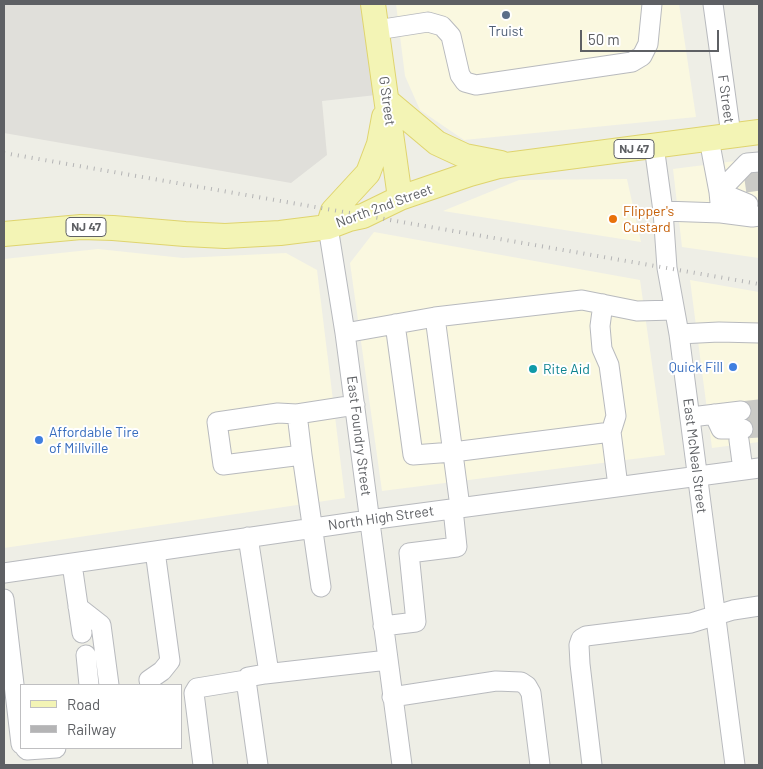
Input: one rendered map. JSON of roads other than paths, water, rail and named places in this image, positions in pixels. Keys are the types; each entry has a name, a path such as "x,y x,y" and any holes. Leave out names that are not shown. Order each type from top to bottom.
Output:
{"main road":[{"name":"G Street","path":"374,4 400,198"},
{"path":"328,227 332,211 368,173 379,144 387,101 437,143 465,156 508,165"},
{"name":"North 2nd Street","path":"4,234 81,227 225,236 280,233 328,227 349,218 363,216 400,198 470,174 508,165 759,132"}],"street":[{"path":"377,30 428,22 442,26 452,36 460,75 465,82 476,84 632,62 642,56 648,44 652,4"},
{"name":"F Street","path":"713,4 720,137 719,192 721,213"},
{"name":"East McNeal Street","path":"654,146 663,211 667,268 680,334 735,765"},
{"path":"719,192 747,163 759,162"},
{"path":"719,192 745,183"},
{"path":"663,211 721,213 752,217 754,210 719,192"},
{"name":"East Foundry Street","path":"328,227 355,405 402,765"},
{"path":"345,333 435,317 582,300 637,311 674,310"},
{"path":"603,304 600,326 602,349 609,365 616,416 611,432 618,486"},
{"path":"383,626 416,622 409,553 457,547 453,452 435,317"},
{"path":"395,324 413,455 453,452 611,432"},
{"path":"680,334 719,332 759,333"},
{"path":"302,455 223,465 217,422 278,413 297,414 355,405"},
{"path":"297,414 321,587"},
{"path":"690,417 717,422 742,430"},
{"path":"717,422 732,440 742,430"},
{"path":"742,430 751,469"},
{"name":"North High Street","path":"4,574 369,520 751,469"},
{"path":"248,538 269,673"},
{"path":"150,684 149,680 162,671 170,661 155,552"},
{"path":"72,564 82,633"},
{"path":"4,599 20,728"},
{"path":"592,765 580,664 579,645 581,639 586,636 691,623 733,610 759,606"},
{"path":"78,607 101,625 109,684"},
{"path":"86,655 89,684"},
{"path":"203,765 194,693 197,688 246,680 248,677 269,673 388,660"},
{"path":"246,680 258,765"},
{"path":"392,697 496,681 521,682 527,686 531,693 540,765"},
{"path":"26,749 42,749"}],"tunnel":[{"path":"745,183 759,181"},
{"path":"741,411 759,409"},
{"path":"743,429 759,428"}],"railway":[{"path":"4,153 759,284"}],"place":[{"name":"Truist","path":"506,15"},
{"name":"Flipper's Custard","path":"613,219"},
{"name":"Quick Fill","path":"733,367"},
{"name":"Rite Aid","path":"533,369"},
{"name":"Affordable Tire of Millville","path":"39,440"}]}
